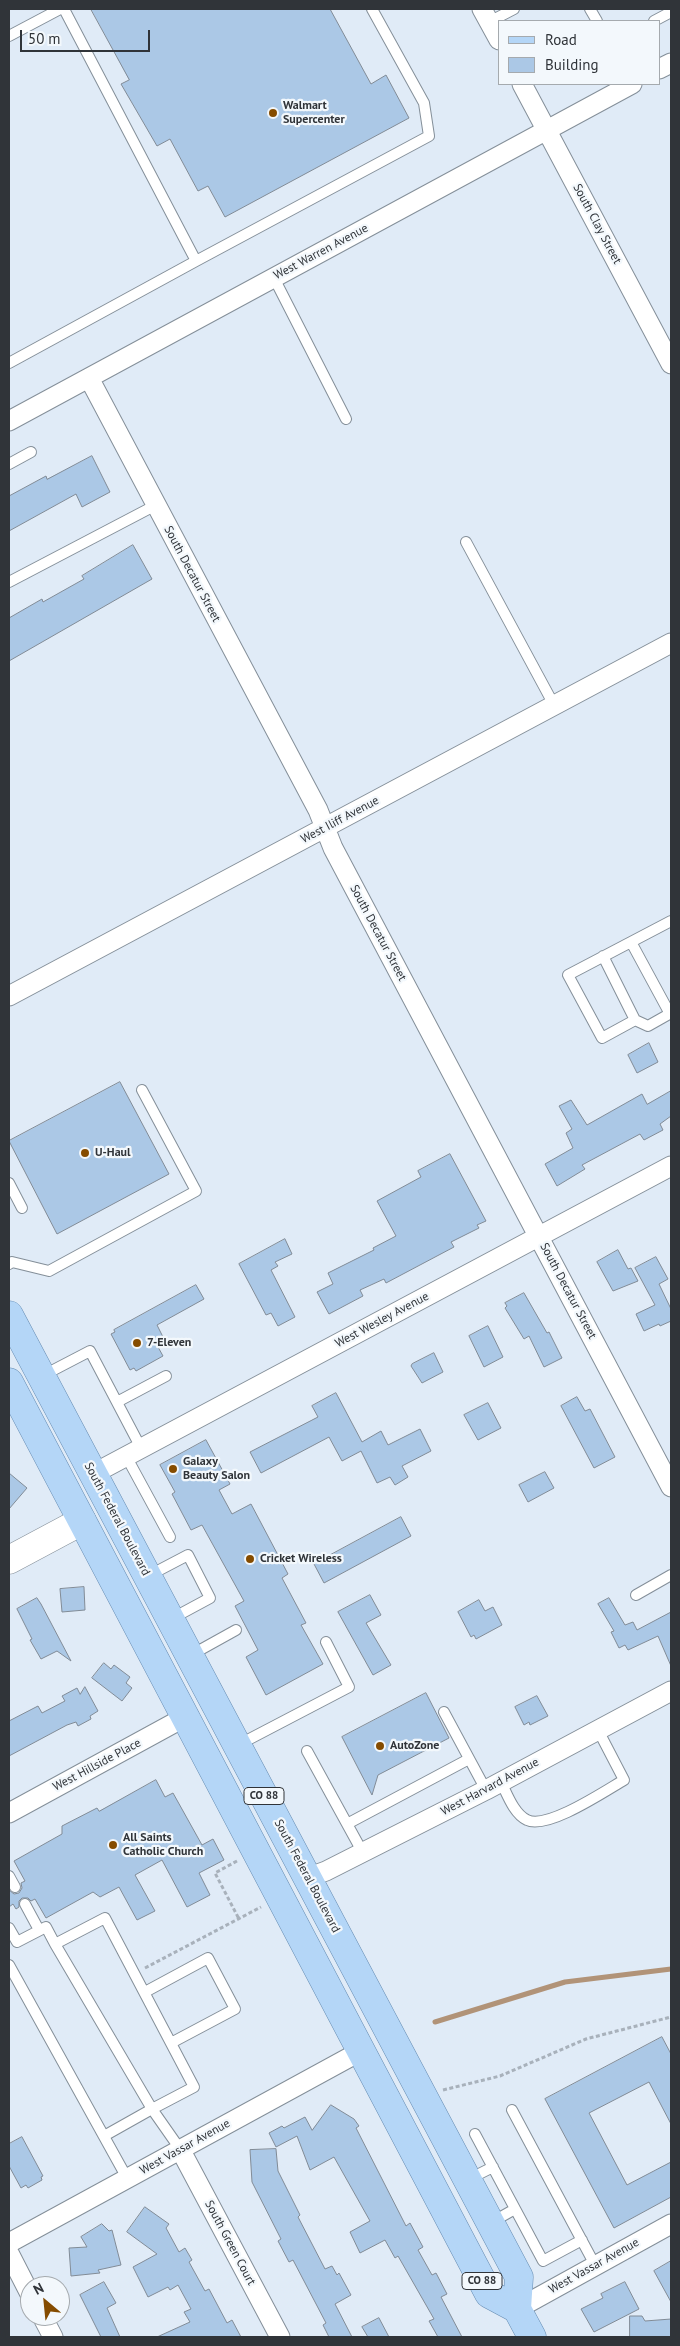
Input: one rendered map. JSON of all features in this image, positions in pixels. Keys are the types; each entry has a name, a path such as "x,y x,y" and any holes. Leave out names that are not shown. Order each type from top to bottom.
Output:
{"main road":[{"name":"South Federal Boulevard","path":"9,1315 519,2277 518,2309 532,2337"},
{"path":"9,1355 74,1470 93,1474"},
{"name":"CO 88","path":"9,1384 489,2294 518,2309"},
{"path":"82,1521 98,1521 107,1528 155,1612 187,1651"},
{"path":"224,1790 277,1864 288,1873 307,1878"},
{"path":"361,2051 376,2047 384,2049 437,2140 466,2178"}],"street":[{"path":"486,15 498,38"},
{"path":"660,69 671,63"},
{"name":"South Clay Street","path":"523,85 671,364"},
{"name":"West Warren Avenue","path":"9,421 630,85"},
{"name":"South Decatur Street","path":"89,378 318,810 333,848 671,1487"},
{"name":"West Iliff Avenue","path":"9,996 671,643"},
{"name":"West Wesley Avenue","path":"93,1474 671,1166"},
{"path":"9,1560 82,1521"},
{"name":"West Harvard Avenue","path":"307,1878 326,1872 494,1786 671,1691"},
{"name":"West Hillside Place","path":"9,1813 185,1717"},
{"name":"West Vassar Avenue","path":"9,2243 361,2051"},
{"name":"South Green Court","path":"180,2149 280,2337"},
{"name":"West Vassar Avenue","path":"518,2309 671,2224"},
{"path":"9,2253 21,2276"}],"lane":[{"path":"9,36 60,9"},
{"path":"64,9 196,261"},
{"path":"9,363 429,136 424,103 372,9"},
{"path":"486,15 514,9"},
{"path":"590,9 596,20"},
{"path":"656,20 671,12"},
{"path":"274,278 346,419"},
{"path":"9,464 31,452"},
{"path":"9,582 156,505"},
{"path":"466,542 554,705"},
{"path":"635,1020 602,1038 568,975 671,921"},
{"path":"603,956 635,1020 648,1026 671,1013 632,942"},
{"path":"9,1264 12,1262 49,1270 196,1191 142,1090"},
{"path":"9,1183 22,1208"},
{"path":"41,1376 90,1352 117,1402 134,1452 170,1537"},
{"path":"117,1402 166,1376"},
{"path":"147,1576 188,1555 210,1598 170,1619"},
{"path":"636,1595 671,1576"},
{"path":"187,1651 236,1630"},
{"path":"237,1745 349,1687 326,1642"},
{"path":"444,1712 469,1759 517,1812 526,1820 536,1822 563,1813 624,1780 598,1730"},
{"path":"308,1751 363,1853"},
{"path":"347,1824 469,1759"},
{"path":"9,1876 15,1887"},
{"path":"24,1904 39,1930"},
{"path":"56,1944 105,1918 194,2087 104,2136"},
{"path":"9,1928 13,1944 46,1926 152,2109 180,2149"},
{"path":"145,1992 208,1958 235,2009 171,2043"},
{"path":"9,1965 127,2178"},
{"path":"512,2110 595,2265"},
{"path":"475,2134 543,2262 582,2240"},
{"path":"466,2178 493,2167"},
{"path":"490,2223 515,2209"}],"path":[{"path":"239,1919 215,1873 242,1859"},
{"path":"135,1973 280,1897"},
{"path":"440,2091 500,2076 586,2038 671,2017"}],"building":[{"name":"Walmart Supercenter","path":"91,9 330,9 371,84 386,75 409,118 225,217 208,186 198,191 170,139 157,146 121,84 129,80"},
{"path":"92,456 110,492 82,507 76,494 9,531 9,496 46,476 47,479"},
{"path":"133,545 152,579 9,661 9,618 42,599 43,602 84,579 82,576"},
{"path":"649,1043 658,1062 637,1073 628,1055"},
{"path":"120,1082 169,1174 57,1234 9,1141"},
{"path":"671,1091 671,1116 660,1124 663,1130 644,1140 640,1134 582,1165 585,1169 557,1186 545,1164 573,1148 566,1133 572,1129 559,1106 571,1100 587,1125 642,1094 647,1104"},
{"path":"450,1154 486,1221 477,1225 479,1228 451,1242 454,1247 386,1283 384,1279 360,1290 363,1296 329,1314 317,1292 333,1284 328,1273 374,1250 373,1248 396,1236 377,1201 421,1177 418,1171"},
{"path":"285,1239 292,1254 275,1262 278,1266 271,1270 295,1317 278,1326 271,1313 266,1315 239,1264"},
{"path":"618,1250 628,1269 631,1268 638,1281 613,1291 597,1262"},
{"path":"656,1257 668,1279 659,1284 671,1309 671,1321 644,1331 636,1314 655,1305 635,1268"},
{"path":"196,1285 204,1299 157,1325 166,1343 158,1347 163,1356 136,1371 134,1368 130,1370 111,1334 115,1332 114,1330"},
{"path":"524,1293 547,1333 549,1332 562,1358 544,1367 529,1336 524,1339 505,1308 507,1306 505,1303"},
{"path":"488,1326 503,1357 484,1367 469,1336"},
{"path":"434,1353 443,1372 422,1383 411,1366"},
{"path":"336,1393 362,1442 381,1431 388,1445 420,1429 431,1451 402,1466 408,1477 395,1485 390,1477 377,1483 361,1451 342,1461 329,1437 261,1473 250,1452 318,1417 312,1406"},
{"path":"577,1397 585,1411 590,1409 615,1457 594,1468 561,1406"},
{"path":"488,1403 501,1428 478,1440 464,1415"},
{"path":"206,1440 230,1484 219,1490 232,1514 251,1504 288,1574 282,1578 306,1623 301,1625 323,1664 266,1695 246,1657 258,1650 235,1606 244,1601 202,1525 191,1530 172,1494 175,1492 160,1465"},
{"path":"545,1472 554,1488 528,1502 519,1485"},
{"path":"9,1473 27,1488 9,1509"},
{"path":"401,1517 411,1536 324,1583 314,1564"},
{"path":"84,1587 85,1610 62,1612 60,1589"},
{"path":"370,1595 381,1615 366,1623 391,1665 373,1675 338,1612"},
{"path":"37,1598 71,1661 57,1651 41,1659 30,1640 32,1639 17,1609"},
{"path":"609,1598 625,1625 633,1622 637,1630 671,1612 671,1666 658,1636 628,1650 625,1645 619,1648 611,1632 614,1631 598,1604"},
{"path":"479,1600 485,1611 493,1607 502,1625 476,1639 474,1635 471,1637 458,1612"},
{"path":"104,1663 111,1669 114,1665 130,1677 126,1683 132,1688 122,1701 92,1678"},
{"path":"85,1687 98,1711 90,1716 91,1719 78,1726 76,1722 67,1725 9,1756 9,1721 38,1706 42,1713 65,1701 62,1696 77,1688 80,1694"},
{"path":"426,1693 449,1738 378,1775 372,1795 342,1737"},
{"path":"537,1696 548,1716 530,1725 529,1722 524,1725 515,1707"},
{"name":"All Saints Catholic Church","path":"156,1780 165,1797 173,1793 202,1845 213,1839 224,1860 199,1873 210,1895 187,1907 162,1860 135,1875 155,1911 137,1920 119,1887 100,1897 93,1892 46,1918 35,1899 31,1901 28,1898 22,1898 19,1901 19,1907 16,1909 13,1904 9,1907 9,1890 14,1894 19,1893 22,1888 21,1883 25,1881 14,1861 62,1834 62,1826 97,1808 99,1811"},
{"path":"662,2037 671,2054 671,2124 649,2082 589,2113 627,2185 671,2162 671,2197 614,2228 545,2099"},
{"path":"331,2105 354,2119 359,2126 356,2128 406,2226 410,2223 423,2247 418,2250 432,2275 436,2273 447,2294 441,2297 462,2337 438,2337 429,2321 434,2319 398,2256 395,2258 385,2240 360,2253 350,2232 370,2221 334,2157 310,2170 297,2136 276,2147 269,2133 282,2126 284,2128 305,2117 312,2130"},
{"path":"22,2137 43,2176 41,2177 42,2180 28,2188 26,2185 21,2188 9,2166 9,2144"},
{"path":"276,2149 278,2171 300,2215 298,2217 325,2269 332,2266 337,2275 339,2273 351,2295 335,2304 352,2337 329,2337 323,2325 326,2323 293,2260 289,2262 278,2241 281,2239 252,2182 250,2150"},
{"path":"145,2207 169,2224 166,2228 179,2252 185,2248 192,2260 189,2262 205,2291 209,2289 227,2323 232,2320 241,2337 157,2337 190,2322 184,2312 191,2309 178,2285 170,2290 168,2287 148,2297 133,2267 157,2254 127,2232"},
{"path":"102,2224 109,2231 112,2230 121,2265 98,2270 100,2273 71,2276 69,2248 87,2247 81,2237"},
{"path":"671,2261 671,2302 654,2271"},
{"path":"104,2282 116,2303 107,2308 120,2337 101,2337 80,2295"},
{"path":"625,2282 639,2309 594,2332 581,2309 603,2298 601,2294"},
{"path":"630,2316 642,2316 645,2321 671,2319 671,2337 630,2337"},
{"path":"379,2318 389,2337 368,2337 362,2327"}],"waterway":[{"path":"435,2022 565,1982 671,1969"}],"place":[{"name":"Walmart Supercenter","path":"273,113"},
{"name":"U-Haul","path":"85,1153"},
{"name":"7-Eleven","path":"137,1343"},
{"name":"Galaxy Beauty Salon","path":"173,1469"},
{"name":"Cricket Wireless","path":"250,1559"},
{"name":"AutoZone","path":"380,1746"},
{"name":"All Saints Catholic Church","path":"113,1845"}]}
